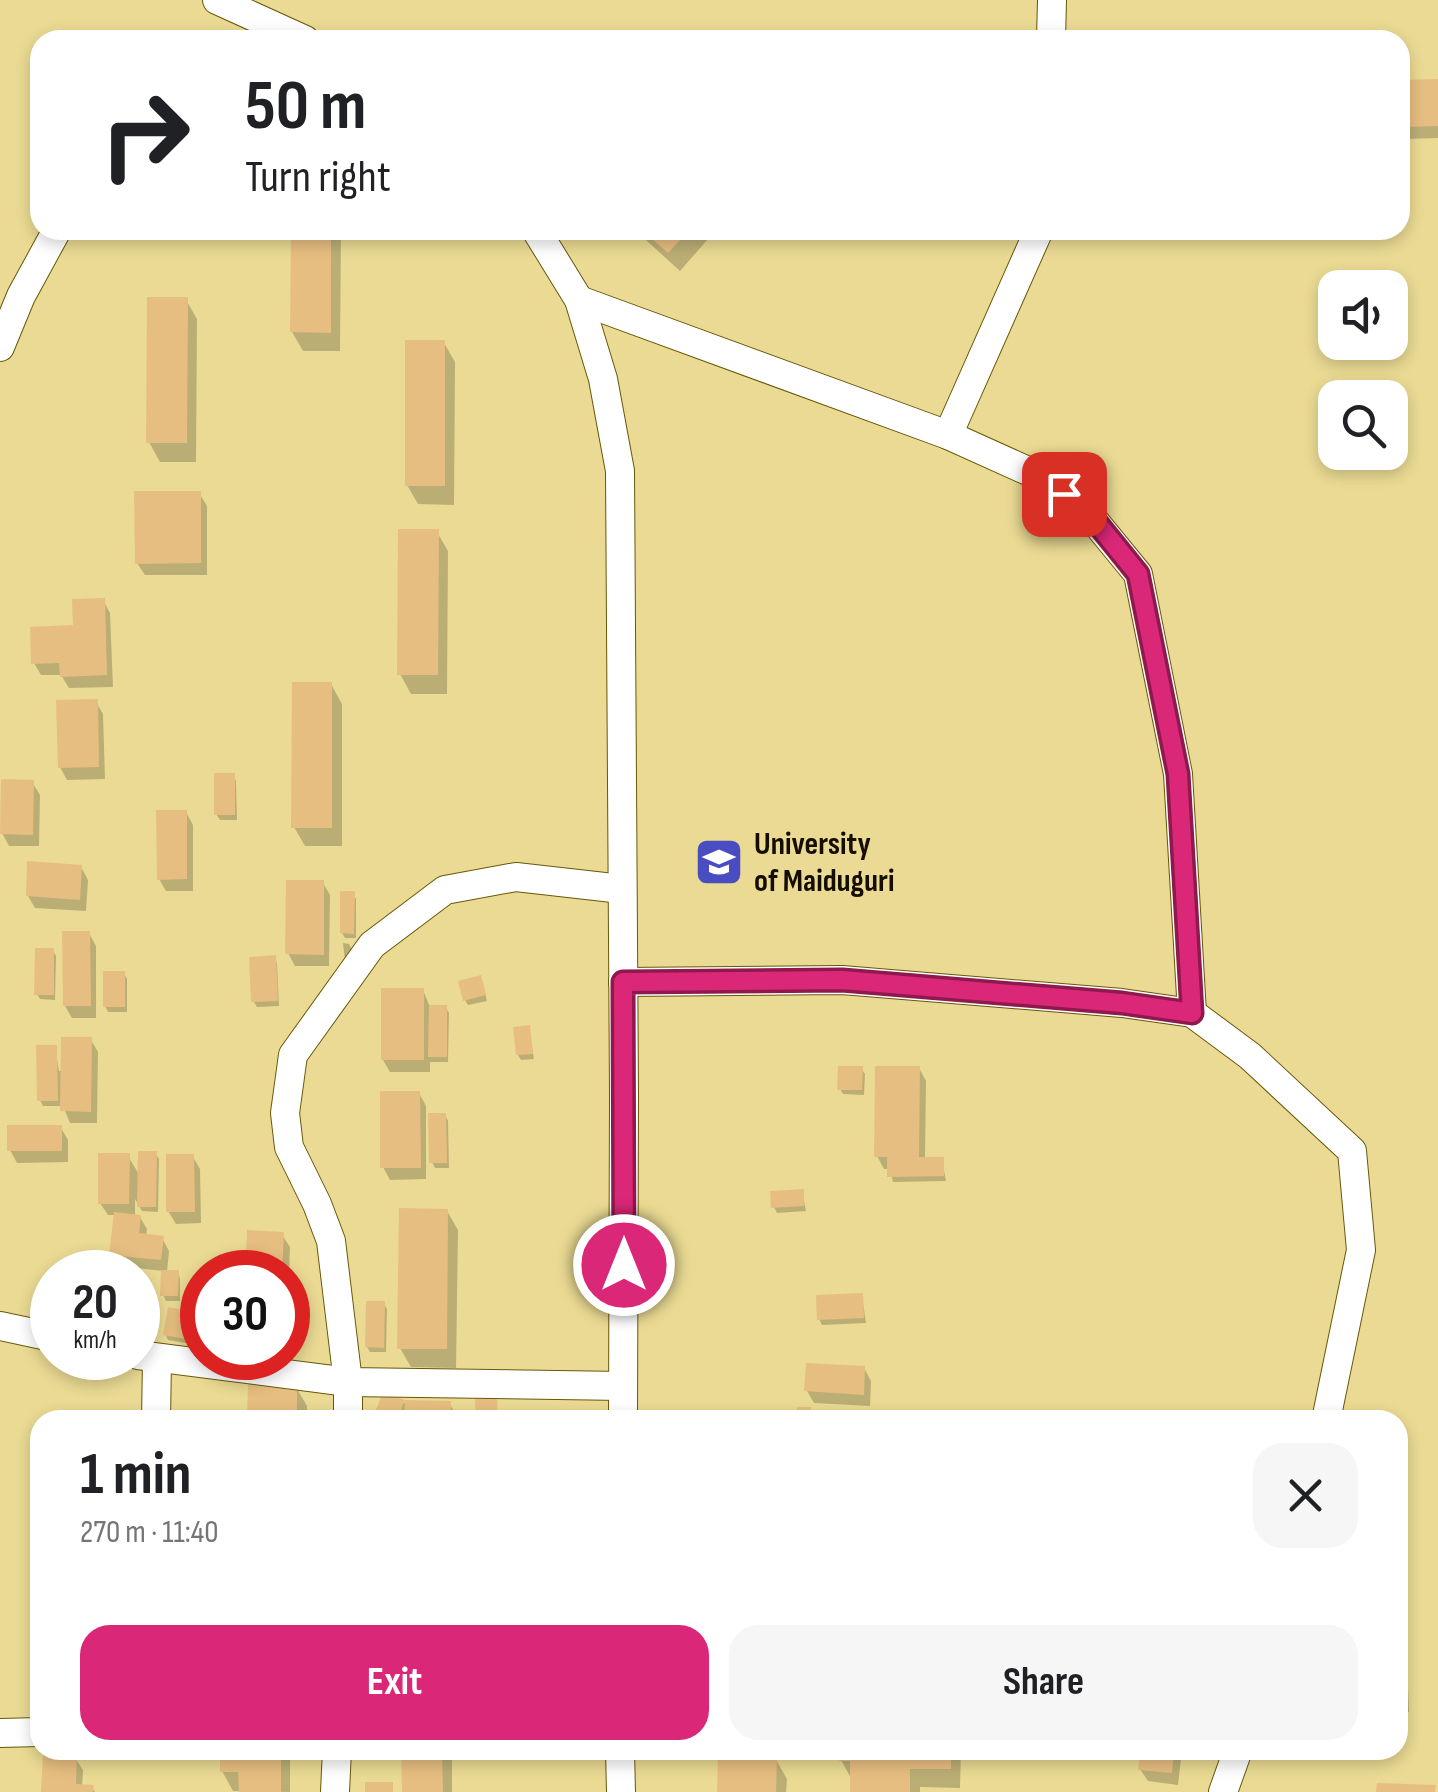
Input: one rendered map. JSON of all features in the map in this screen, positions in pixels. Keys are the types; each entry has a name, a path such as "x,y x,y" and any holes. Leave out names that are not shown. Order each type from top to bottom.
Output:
{"street":[{"path":"217,0 275,30"},
{"path":"1051,30 1052,0"},
{"path":"0,347 21,296 52,240"},
{"path":"542,240 579,300 603,379 620,470 623,1410"},
{"path":"948,434 1035,240"},
{"path":"579,300 948,434 1039,476 1088,512 1138,574 1178,774 1192,1013"},
{"path":"348,1410 331,1241 290,1147 286,1113 293,1056 372,945 445,890 516,877 622,889"},
{"path":"623,982 842,980 1122,1003 1192,1013 1250,1056 1352,1150 1361,1250 1328,1410"},
{"path":"0,1326 30,1332"},
{"path":"160,1359 348,1382 623,1386"},
{"path":"150,1380 155,1410"},
{"path":"0,1733 30,1732"},
{"path":"334,1792 336,1760"},
{"path":"620,1760 621,1792"},
{"path":"1223,1792 1234,1760"}],"building":[{"path":"1438,79 1438,126 1410,127 1410,80"},
{"path":"291,240 331,240 331,333 290,332"},
{"path":"653,240 680,240 668,253"},
{"path":"147,297 188,297 187,443 146,443"},
{"path":"405,340 445,340 445,486 405,486"},
{"path":"134,491 201,491 201,563 135,564"},
{"path":"398,529 439,529 438,675 397,675"},
{"path":"105,598 107,675 60,677 59,663 31,664 30,627 73,625 72,599"},
{"path":"292,682 332,682 332,828 291,828"},
{"path":"98,699 99,767 58,768 56,700"},
{"path":"214,773 235,773 235,815 214,815"},
{"path":"1,779 34,780 33,835 0,834"},
{"path":"156,810 187,810 187,879 157,880"},
{"path":"27,861 82,865 80,900 26,896"},
{"path":"286,880 324,880 324,955 285,954"},
{"path":"340,891 355,891 354,934 340,933"},
{"path":"62,931 90,931 91,1006 63,1006"},
{"path":"35,948 54,948 54,995 34,995"},
{"path":"276,955 278,1001 251,1002 249,957"},
{"path":"103,971 125,971 125,1007 103,1007"},
{"path":"481,975 486,995 463,1001 458,981"},
{"path":"381,988 424,988 424,1060 381,1060"},
{"path":"429,1005 447,1005 447,1057 428,1057"},
{"path":"530,1025 533,1054 516,1055 513,1027"},
{"path":"61,1037 92,1037 91,1112 60,1111"},
{"path":"36,1045 57,1045 58,1101 37,1101"},
{"path":"838,1066 863,1066 862,1090 837,1090"},
{"path":"875,1066 920,1066 919,1157 944,1157 944,1176 887,1177 887,1157 874,1157"},
{"path":"380,1091 420,1091 421,1168 380,1168"},
{"path":"428,1113 446,1113 447,1163 429,1163"},
{"path":"7,1125 62,1125 62,1151 7,1151"},
{"path":"138,1151 157,1151 156,1207 137,1207"},
{"path":"98,1153 130,1153 129,1204 98,1204"},
{"path":"166,1154 194,1154 195,1212 166,1212"},
{"path":"804,1189 804,1206 771,1208 770,1191"},
{"path":"399,1208 448,1209 447,1349 397,1349"},
{"path":"114,1212 141,1215 139,1233 164,1236 161,1260 160,1250 110,1250"},
{"path":"247,1230 284,1232 283,1250 246,1250"},
{"path":"161,1270 179,1270 178,1296 160,1296"},
{"path":"863,1293 864,1318 817,1320 816,1295"},
{"path":"366,1301 385,1301 384,1348 365,1347"},
{"path":"168,1307 180,1309 180,1338 163,1335"},
{"path":"806,1363 865,1366 864,1395 804,1391"},
{"path":"248,1384 297,1384 297,1410 247,1410"},
{"path":"383,1392 405,1400 401,1410 376,1410"},
{"path":"497,1398 498,1410 476,1410 475,1399"},
{"path":"405,1400 451,1401 451,1410 404,1410"},
{"path":"43,1760 77,1760 76,1784 94,1785 93,1792 41,1792"},
{"path":"220,1760 281,1760 281,1792 239,1792 238,1772 220,1772"},
{"path":"401,1760 442,1760 443,1792 402,1792"},
{"path":"718,1760 777,1760 776,1792 717,1792"},
{"path":"951,1760 951,1769 910,1769 910,1792 850,1792 850,1761 839,1761"},
{"path":"1139,1760 1173,1760 1172,1773 1138,1770"},
{"path":"365,1782 393,1782 393,1792 365,1792"},
{"path":"1377,1783 1436,1785 1435,1792 1376,1792"}],"place":[{"name":"University of Maiduguri","path":"719,862"}],"route":[{"path":"624,1265 623,982 842,980 1122,1003 1192,1013 1178,774 1138,574 1088,512 1064,494"}]}
